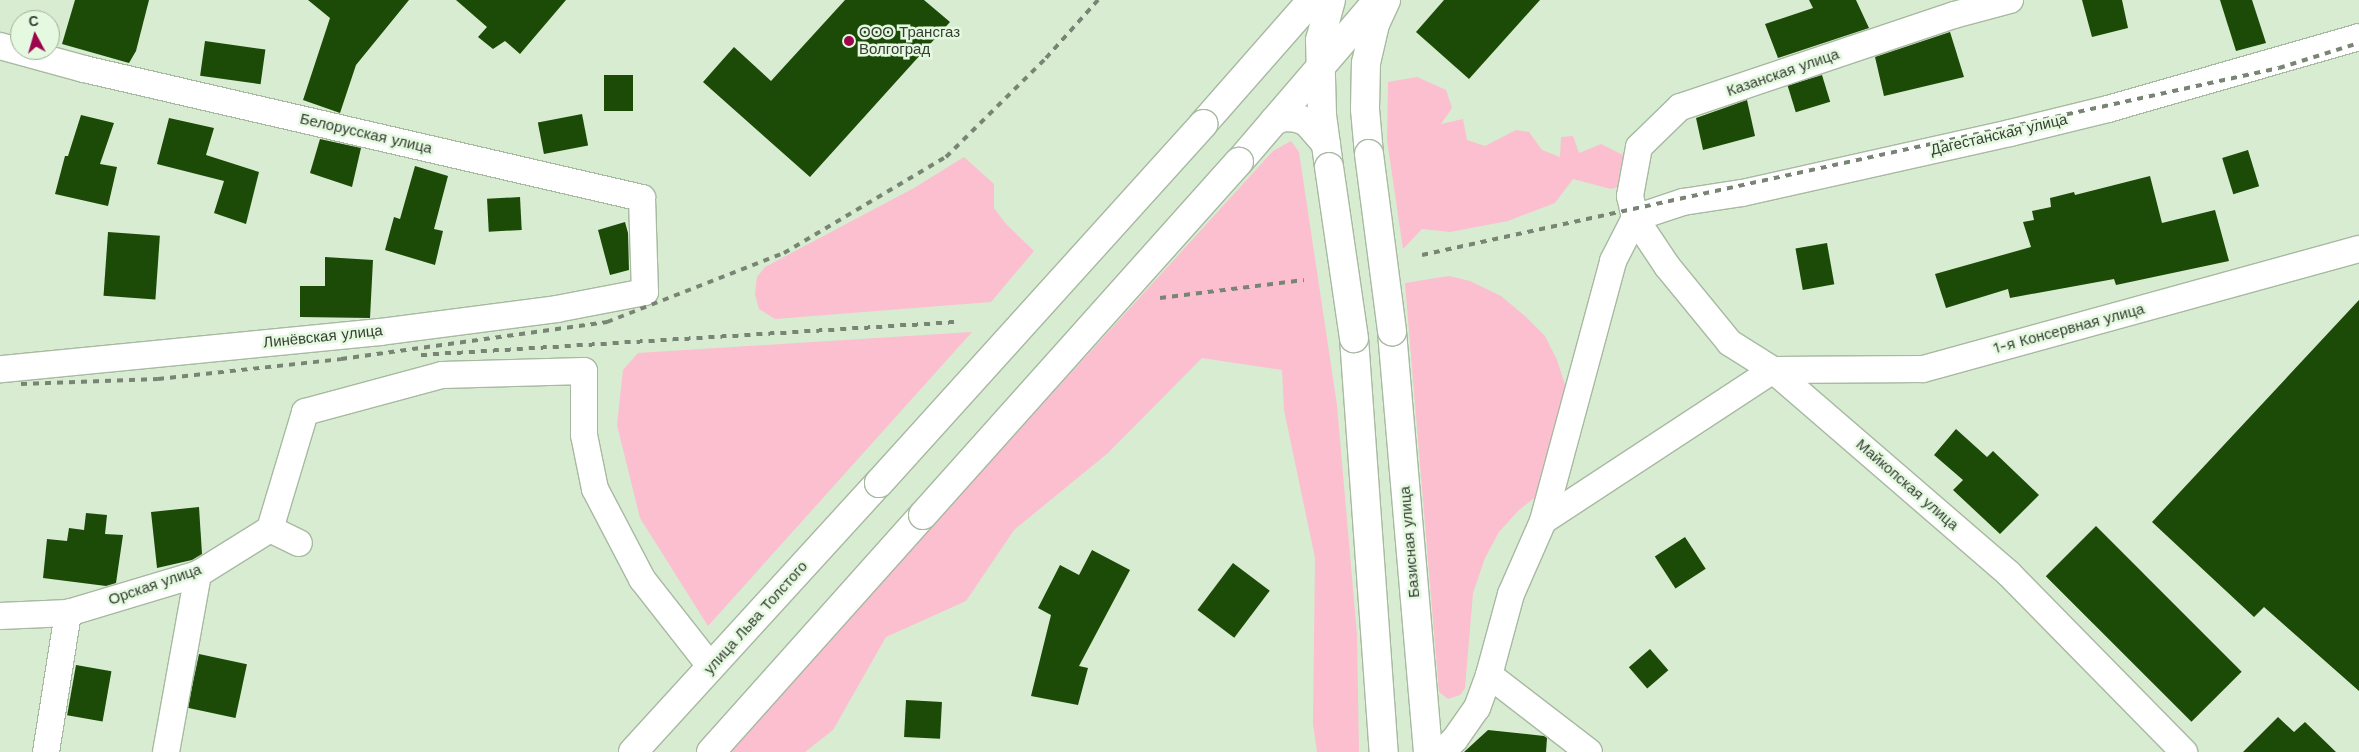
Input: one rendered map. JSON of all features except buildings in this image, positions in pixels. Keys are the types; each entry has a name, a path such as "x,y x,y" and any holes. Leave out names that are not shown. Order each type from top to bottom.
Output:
{"main road":[{"name":"улица Льва Толстого","path":"633,752 879,483 1203,124 1312,0"},
{"path":"1331,0 1335,33"},
{"path":"711,752 1239,162 1320,66 1335,33 1378,0"},
{"name":"Базисная улица","path":"1386,0 1375,24 1366,63 1365,109 1368,154 1392,332 1428,752"},
{"path":"1285,31 1297,27 1335,33 1358,48 1366,63"},
{"path":"1320,66 1327,156 1354,338 1384,752"},
{"path":"1274,121 1284,117 1297,118 1307,122 1327,156"}],"street":[{"name":"Казанская улица","path":"1635,218 1630,196 1639,147 1680,107 1950,8 2010,0"},
{"name":"Дагестанская улица","path":"1635,218 1683,202 1742,193 2010,133 2118,106 2359,37"},
{"name":"Белорусская улица","path":"0,46 84,69 642,198 645,292"},
{"name":"Майкопская улица","path":"1635,218 1667,266 1730,343 1773,370 2009,574 2184,752"},
{"path":"1442,752 1477,708 1489,675 1511,594 1543,521 1612,262 1635,218"},
{"name":"1-я Консервная улица","path":"1773,370 1923,369 2359,249"},
{"name":"Линёвская улица","path":"0,369 380,332 556,309 645,292"},
{"path":"298,543 270,529 305,412 442,375 584,370 584,435 595,488 642,579 711,667"},
{"path":"1543,521 1773,370"},
{"name":"Орская улица","path":"0,616 68,614 198,574 270,529"},
{"path":"166,752 198,574"},
{"path":"46,752 68,614"},
{"path":"1489,675 1588,752"}],"shaded area":[{"path":"1417,77 1446,90 1452,108 1441,124 1463,119 1467,140 1485,146 1516,130 1529,132 1542,150 1560,157 1561,137 1573,136 1579,153 1601,144 1627,157 1625,185 1611,189 1573,179 1555,203 1508,221 1450,232 1422,229 1403,249 1387,140 1388,82"},
{"path":"1291,141 1299,152 1337,405 1357,635 1359,752 1317,752 1313,724 1315,558 1284,410 1282,370 1202,358 1108,453 1014,530 966,601 886,637 833,730 805,752 726,752 1273,151"},
{"path":"964,157 994,184 994,208 1006,224 1034,251 991,302 775,319 759,309 755,295 757,277 765,267 914,188"},
{"path":"1449,276 1470,281 1501,296 1526,317 1545,336 1557,360 1565,385 1539,494 1519,510 1499,532 1485,558 1473,593 1465,688 1460,695 1448,699 1439,692 1405,283"},
{"path":"972,332 708,626 640,518 617,425 623,370 638,353"}],"railway":[{"path":"21,384 158,379 341,359 607,322 784,253 946,157 1046,58 1098,0"},
{"path":"1422,255 2279,68 2359,43"},
{"path":"1160,298 1304,280"},
{"path":"421,355 957,322"}],"place":[{"name":"ООО Трансгаз Волгоград","path":"849,41"}]}
